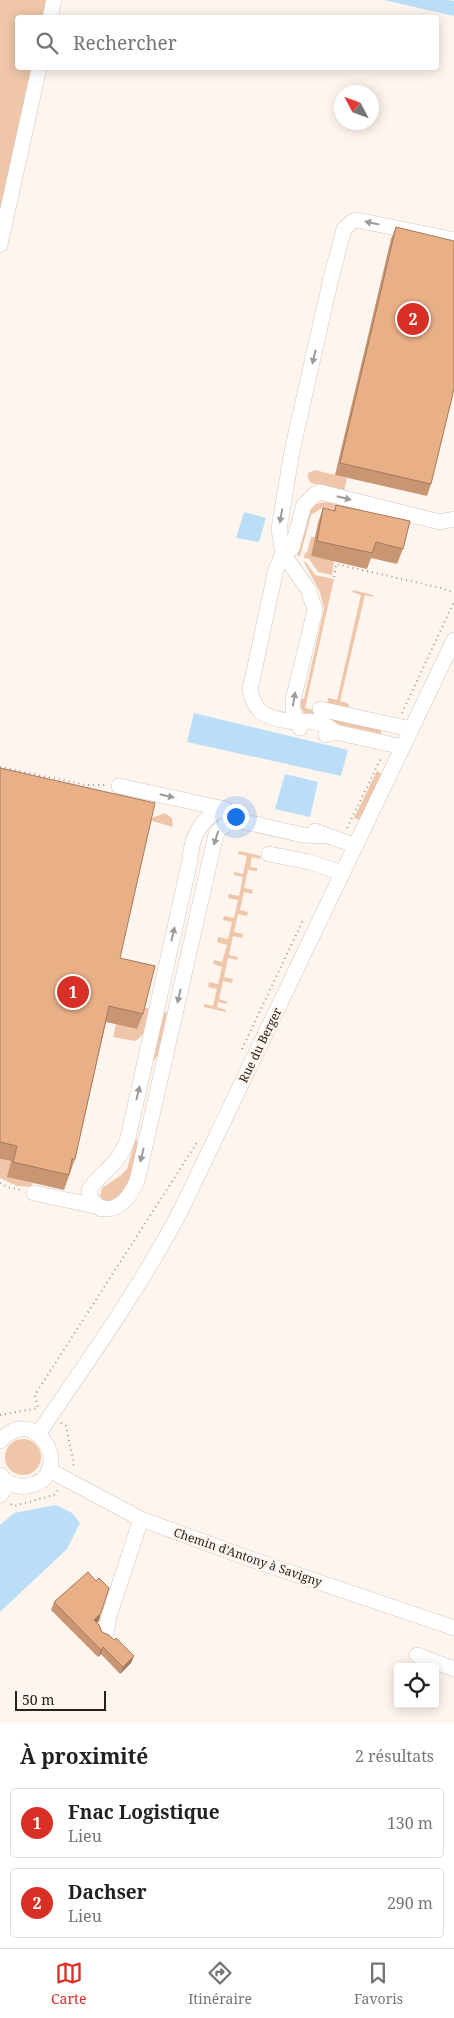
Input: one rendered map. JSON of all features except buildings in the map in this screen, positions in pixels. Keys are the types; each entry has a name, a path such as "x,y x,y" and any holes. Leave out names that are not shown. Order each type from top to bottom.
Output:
{"street":[{"path":"51,15 54,0"},
{"path":"0,245 39,70"},
{"path":"297,723 293,711 293,700 315,610 308,589 283,554 279,529 292,451 344,229 357,220 454,240"},
{"path":"403,748 335,732 330,727 303,720 297,723 267,717 256,708 250,690 276,569 283,554 292,548 304,505 320,492 440,522 454,518"},
{"name":"Rue du Berger","path":"38,1434 166,1238 344,873 454,640"},
{"path":"320,709 412,729"},
{"path":"119,786 307,827 324,836 356,846"},
{"path":"101,1209 91,1200 89,1190 124,1151 128,1138 190,860 190,850 200,825 212,814 225,809"},
{"path":"34,1193 110,1210 120,1206 132,1191 136,1181 216,834 220,827 241,820 303,835 324,836"},
{"path":"269,854 309,862 344,873"},
{"path":"0,1441 10,1432 24,1430 38,1434 48,1445 51,1452 49,1470 42,1480 21,1487 3,1485"},
{"name":"Chemin d'Antony à Savigny","path":"49,1470 141,1519 242,1556 454,1628"},
{"path":"106,1633 109,1616 141,1519"},
{"path":"417,1655 454,1669"}],"path":[{"path":"334,577 336,564 441,588 454,593"},
{"path":"405,705 454,602"},
{"path":"0,767 86,785 119,786"},
{"path":"352,817 374,770"},
{"path":"239,1055 306,914"},
{"path":"0,1415 38,1408 35,1396 38,1390 203,1134"},
{"path":"0,1183 7,1187 34,1193"}],"shaded area":[{"path":"0,0 48,0 44,15 15,15 15,70 33,70 0,214"},
{"path":"315,470 347,478 344,491 311,483 308,473"},
{"path":"325,502 337,504 335,510 322,508 311,515 300,556 298,556 302,531 310,508"},
{"path":"311,537 315,537 311,556 334,561 332,575 318,572 309,559 304,558"},
{"path":"304,562 306,562 315,575 334,579 305,708 314,710 313,713 381,730 381,734 309,718 302,710 301,699 304,699 324,609 320,592"},
{"path":"353,590 373,595 373,597 365,595 340,701 349,704 348,709 327,705 328,698 337,700 361,595 352,592"},
{"path":"377,771 382,774 360,820 354,818"},
{"path":"165,813 172,818 173,827 149,820 149,819"},
{"path":"239,851 261,856 260,859 252,857 250,867 257,868 257,871 248,870 244,888 253,890 252,894 244,892 240,910 248,912 247,916 238,914 234,932 243,934 242,938 233,936 229,955 238,957 237,960 228,958 224,977 233,979 232,983 223,981 219,999 227,1002 227,1004 218,1002 217,1007 226,1010 226,1012 204,1007 204,1004 213,1006 217,989 208,987 209,982 218,984 222,967 213,964 214,960 222,962 227,945 217,942 218,937 228,939 232,922 223,920 224,916 234,918 238,900 228,898 229,894 239,896 243,877 234,875 234,872 243,874 247,856 238,854"},
{"path":"143,1007 151,1009 147,1027 139,1038 135,1041 113,1037 116,1024 137,1029"},
{"path":"164,1012 171,1014 163,1048 153,1062"},
{"path":"136,1137 139,1153 138,1160 129,1184 118,1196 104,1201 100,1196 102,1188 127,1169"},
{"path":"0,1159 11,1161 8,1177 33,1183 31,1187 17,1186 0,1178"},
{"path":"23,1439 30,1440 36,1444 40,1450 40,1464 36,1470 30,1474 23,1475 16,1474 10,1470 6,1464 5,1457 6,1450 10,1444 16,1440"}],"water":[{"path":"384,0 454,1 454,16"},
{"path":"244,512 266,518 259,542 236,538"},
{"path":"194,713 348,750 341,776 187,742"},
{"path":"285,774 318,782 310,817 275,809"},
{"path":"56,1505 72,1513 80,1523 67,1549 0,1612 0,1525 14,1513"}],"place":[{"name":"Dachser","path":"413,319"},
{"name":"Fnac Logistique","path":"73,992"}]}
